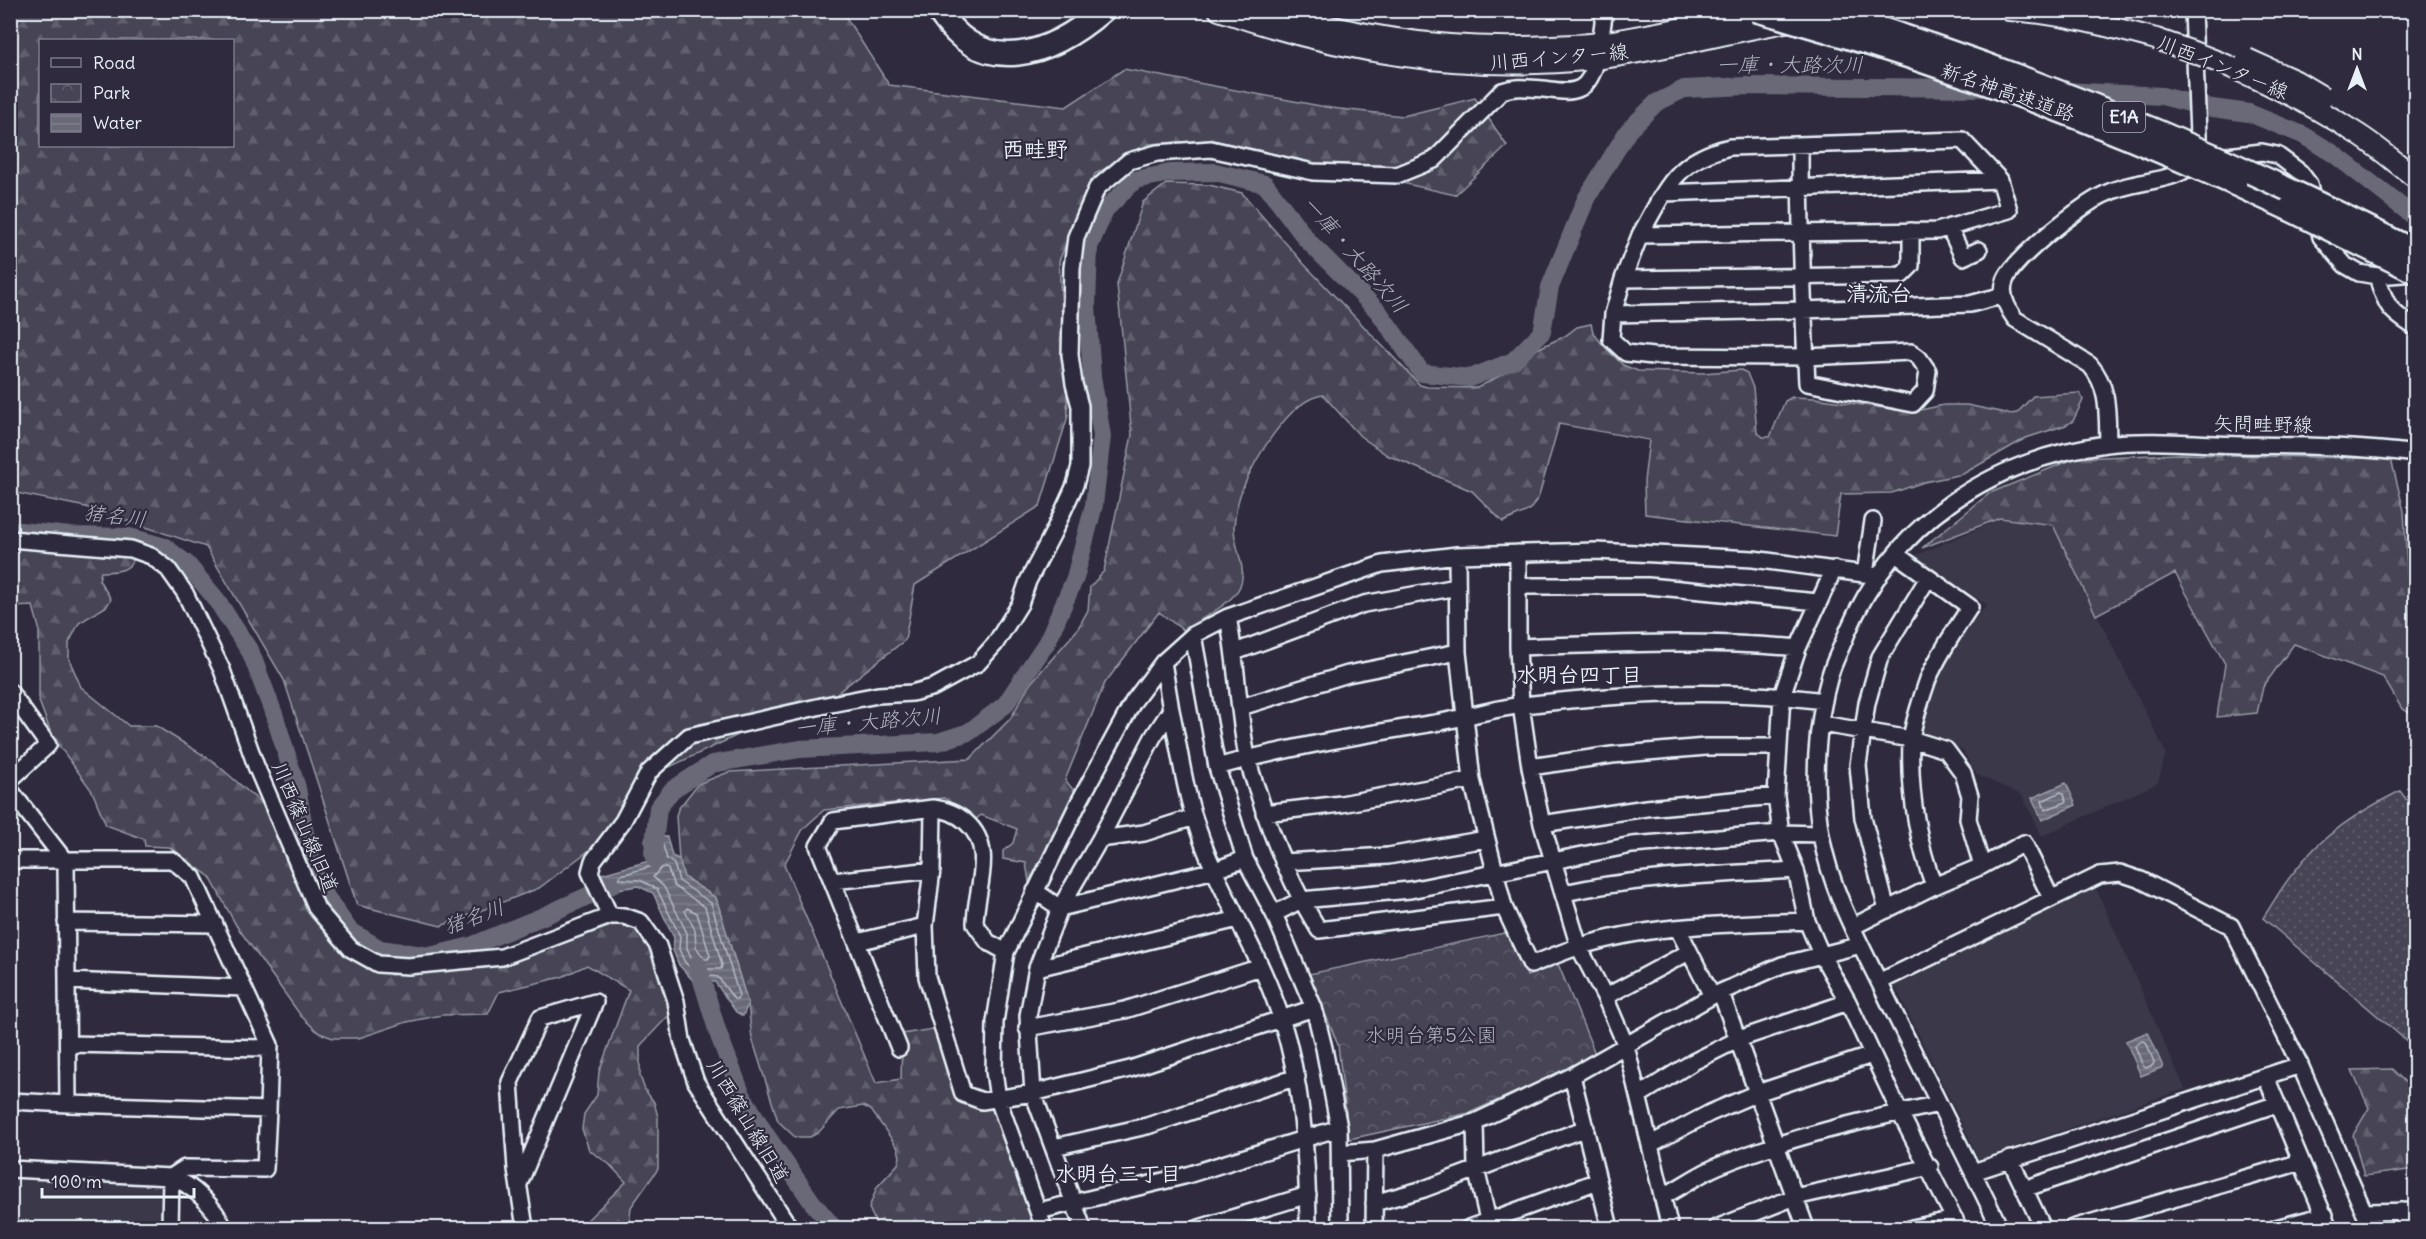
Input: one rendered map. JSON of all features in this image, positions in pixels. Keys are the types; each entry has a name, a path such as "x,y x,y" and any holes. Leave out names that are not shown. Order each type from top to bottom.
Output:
{"highway":[{"path":"938,10 950,27 964,39 981,48 1003,54 1023,54 1059,43 1103,10"},
{"path":"955,10 962,20 981,34 1001,40 1025,40 1047,34 1071,17 1076,10"},
{"name":"新名神高速道路","path":"1755,10 1994,86 2092,122 2235,183 2415,273"},
{"name":"新名神高速道路","path":"1821,10 1974,59 2135,121 2259,175 2415,252"}],"main road":[{"name":"川西インター線","path":"1273,10 1307,21 1413,42 1473,47 1598,51 1866,10"},
{"name":"川西インター線","path":"1224,11 1310,38 1365,51 1474,64 1532,64 1598,51 1772,10"},
{"name":"川西インター線","path":"2009,10 2158,33 2236,54 2295,81 2355,117 2415,160"},
{"name":"川西インター線","path":"2096,10 2158,33 2297,98 2357,134 2415,178"}],"street":[{"path":"608,913 590,872 592,861 623,821 649,772 689,736 826,705 878,695 912,693 934,687 978,663 995,645 1020,604 1028,581 1075,485 1080,466 1080,406 1074,384 1069,335 1076,237 1097,188 1129,161 1157,153 1211,149 1313,172 1397,175 1434,160 1502,91 1514,86 1566,91 1581,88 1590,78 1598,51 1605,10"},
{"path":"2193,10 2199,160"},
{"path":"1640,235 1800,232 1937,231 2009,210 2000,180 1962,140 1730,147 1697,157 1679,172 1640,235 1623,279 1613,314 1611,339 1626,353 1653,356 1806,357 1911,352 1919,358 1928,371 1925,391 1913,404 1807,383 1806,357 1802,310 1801,278 1800,232 1800,146"},
{"path":"2108,444 2107,401 2099,375 2090,365 2015,319 2007,309 2004,295 2004,282 2012,267 2026,253 2106,193 2175,176 2188,171 2199,160 2240,153 2262,152 2277,155 2300,172 2309,184 2321,237 2345,265 2359,273 2377,276 2415,273"},
{"path":"1664,194 2000,180"},
{"path":"1949,227 1963,257 1979,250"},
{"path":"1623,279 1902,275 1911,266 1911,231"},
{"path":"2377,276 2384,299 2392,313 2415,328"},
{"path":"1613,314 1970,304 2004,295"},
{"name":"矢問畦野線","path":"1872,575 1897,555 1945,507 1978,484 2009,469 2043,457 2108,444 2158,443 2362,448 2415,454"},
{"path":"1873,521 1872,575 1831,671 1824,701 1818,787 1821,834 1830,870 1852,927 2000,1228"},
{"name":"川西篠山線旧道","path":"10,539 131,549 151,556 168,568 185,593 222,670 256,766 317,909 351,949 378,964 398,965 502,957 608,913 641,922 657,946 676,1001 682,1040 696,1082 790,1228"},
{"path":"1044,1228 998,1099 994,1071 995,1022 1006,951 1133,702 1163,662 1193,635 1227,616 1382,564 1458,555 1596,551 1753,559 1872,575"},
{"path":"1518,553 1518,647 1521,705 1530,767 1542,824 1579,947 1605,997 1626,1046 1670,1228"},
{"path":"1458,555 1456,587 1458,652 1472,780 1504,907 1531,965 1579,947 1636,934 1710,925 1807,921"},
{"path":"1897,555 1970,607 1928,679 1911,739 1914,808 1922,854 1934,886"},
{"path":"1834,569 1798,648 1782,696 1776,796 1781,833 1796,870 1807,921 1821,954 1848,1002 1900,1113 1957,1224 1912,1228"},
{"path":"1887,910 1863,818 1858,765 1867,703 1880,657 1928,578"},
{"path":"1518,586 1648,586 1818,602"},
{"path":"1235,652 1364,604 1456,587"},
{"path":"1227,616 1235,652 1247,758 1264,813 1283,862 1300,900 1319,930 1504,907"},
{"path":"1193,635 1216,767 1245,859 1274,914 1314,1008 1324,1047 1339,1128 1340,1228"},
{"path":"1518,647 1643,643 1750,644 1798,648"},
{"path":"1241,707 1348,674 1458,652"},
{"path":"1163,662 1194,817 1215,870 1261,967 1282,1020 1297,1077 1304,1139 1308,1228"},
{"path":"10,692 48,745 10,780"},
{"path":"1216,767 1247,758 1340,739 1466,718 1521,705 1655,696 1782,696 1824,701"},
{"path":"1083,1228 1033,1093 1027,1028 1037,968 1060,908 1153,737 1171,710"},
{"path":"1822,724 1911,739 1946,750 1963,773 1970,796 1968,819 1982,866"},
{"path":"1530,767 1612,755 1706,747 1778,747"},
{"path":"1264,813 1341,804 1472,780"},
{"path":"10,790 66,862 69,1104"},
{"path":"1542,824 1646,808 1776,796"},
{"path":"899,1048 818,846 833,822 933,808 946,810 956,815 976,833 983,849 975,924 988,942 1006,951"},
{"path":"933,808 932,870 925,926 927,977 963,1094 982,1101 1033,1093 1130,1069 1314,1008"},
{"path":"1100,838 1144,833 1194,817"},
{"path":"1274,914 1300,900 1410,890 1632,845 1781,833 1821,834"},
{"path":"1283,862 1388,856 1486,838"},
{"path":"1852,927 1934,886 1982,866 2024,843 2051,898"},
{"path":"1035,891 1060,908 1215,870 1245,859"},
{"path":"10,860 66,862 172,860 193,877 269,1048 265,1169 185,1168 171,1177"},
{"path":"833,881 932,870"},
{"path":"1564,893 1611,882 1796,870"},
{"path":"1879,982 2100,875 2120,873 2141,880 2231,926 2300,1065 2366,1212 2371,1228"},
{"path":"1037,968 1238,919"},
{"path":"66,922 215,924"},
{"path":"857,942 925,926"},
{"path":"1678,929 1689,952 1716,994 1739,1040 1806,1228"},
{"path":"1340,1153 1375,1150 1475,1122 1572,1076 1716,994 1782,965 1861,945"},
{"path":"1605,997 1689,952"},
{"path":"1027,1028 1125,1010 1261,967"},
{"path":"67,981 244,988"},
{"path":"519,1184 595,1002 540,1018 510,1082 519,1184 525,1228"},
{"path":"1638,1096 1693,1062 1739,1040 1848,1002"},
{"path":"69,1044 269,1048"},
{"path":"1651,1144 1710,1113 1757,1093 1872,1055"},
{"path":"1973,1172 2300,1065"},
{"path":"1572,1076 1610,1228"},
{"path":"1054,1147 1147,1126 1297,1077"},
{"path":"2266,1077 2327,1222 2276,1228"},
{"path":"10,1101 268,1110"},
{"path":"1662,1197 1717,1167 1775,1146 1835,1128 1939,1104"},
{"path":"2024,1189 2277,1104"},
{"path":"1475,1122 1476,1169 1489,1225"},
{"path":"1039,1211 1184,1176 1339,1128"},
{"path":"1374,1203 1424,1189 1586,1128"},
{"path":"1374,1228 1375,1150"},
{"path":"2010,1159 2043,1228"},
{"path":"2073,1228 2301,1162"},
{"path":"1716,1228 1795,1197 1929,1167"},
{"path":"10,1169 171,1177 184,1182 218,1215 224,1228"},
{"path":"170,1228 171,1177"},
{"path":"1469,1228 1489,1225 1598,1181"},
{"path":"1199,1228 1308,1195"},
{"path":"2366,1212 2408,1211 2409,1228"}],"shaded area":[{"path":"2001,519 2053,526 2166,753 2158,783 2042,836 2022,795 1977,775 1963,751 1922,731 1933,684 1951,648 1987,605 1914,556"},
{"path":"2094,884 2185,1089 1979,1159 1893,982"},
{"path":"11,1180 167,1184 167,1228 11,1228"}],"green space":[{"path":"10,11 842,11 889,85 1066,107 1124,69 1331,108 1403,116 1475,98 1507,146 1455,195 1212,140 1149,144 1095,174 1059,261 1068,416 1040,506 915,585 905,640 815,710 740,734 665,769 604,839 539,888 441,926 357,905 284,680 206,547 86,507 11,492"},
{"path":"1166,184 1209,185 1242,193 1304,264 1420,385 1427,387 1477,388 1520,365 1537,349 1565,336 1577,327 1591,324 1593,332 1602,344 1623,365 1638,371 1703,373 1741,370 1747,373 1753,388 1757,432 1763,437 1770,437 1785,401 1792,397 1815,398 1911,412 1944,405 1967,405 2010,414 2017,413 2033,396 2080,393 2083,400 2073,421 2026,438 1963,474 1924,482 1892,493 1841,494 1835,536 1645,514 1644,481 1649,440 1559,424 1539,496 1530,510 1503,522 1472,491 1387,455 1360,436 1323,395 1310,399 1298,407 1274,433 1264,448 1241,494 1234,527 1242,572 1240,586 1231,599 1183,630 1159,612 1105,683 1065,780 1076,793 1029,882 1026,863 1003,859 1003,851 1013,843 1017,829 981,815 975,820 944,798 824,810 803,829 784,865 876,1083 901,1079 902,1034 933,1029 956,1099 993,1110 1034,1228 878,1228 869,1208 877,1187 898,1164 900,1157 898,1148 871,1110 863,1106 839,1110 818,1133 810,1137 795,1137 778,1121 752,1038 748,1004 716,898 683,877 679,859 676,816 678,809 698,784 729,772 970,759 1010,719 1030,684 1077,630 1088,610 1090,587 1104,571 1132,435 1117,284 1143,202"},
{"path":"2179,454 2391,459 2404,511 2411,643 2415,648 2415,715 2402,709 2383,677 2294,644 2263,687 2257,713 2217,717 2225,664 2175,573 2096,615 2053,525 2000,518 1922,548 1990,493 2076,458"},
{"path":"11,544 134,558 125,569 101,572 99,580 111,599 107,606 79,623 69,643 69,659 81,687 129,726 156,726 213,761 268,809 354,958 391,975 504,964 614,925 635,926 653,951 672,1012 640,1046 640,1076 645,1090 654,1102 658,1117 658,1169 631,1207 629,1228 579,1228 626,1182 609,1164 589,1150 582,1129 584,1114 597,1095 599,1072 629,990 587,965 562,977 499,992 488,1014 442,1015 407,1022 359,1038 333,1038 319,1033 301,1016 236,925 210,877 169,847 145,846 144,839 106,825 92,791 52,736 39,701 39,628 33,606 11,607"},
{"path":"2400,791 2415,811 2415,1048 2263,918 2290,877 2316,847 2342,825"},
{"name":"水明台第5公園","path":"1509,932 1527,976 1558,964 1596,1056 1469,1113 1349,1139 1338,1045 1309,974"},
{"path":"2392,1069 2415,1092 2415,1169 2364,1176 2353,1135 2369,1108 2352,1070"}],"water":[{"path":"2066,783 2076,805 2042,820 2032,798"},
{"path":"647,836 667,837 672,856 679,859 684,877 716,898 748,1004 743,1016 736,1012 715,982 709,982 700,988 679,965 673,950 674,938 653,893 638,886 605,891 598,875 649,861 645,840"},
{"path":"2148,1032 2163,1067 2141,1076 2126,1041"}],"waterway":[{"name":"一庫・大路次川","path":"656,860 653,852 658,808 672,790 712,764 800,749 938,742 969,732 1005,705 1047,642 1075,578 1094,505 1102,436 1092,376 1087,306 1089,247 1105,210 1135,180 1170,173 1215,172 1265,184 1307,240 1378,311 1422,373 1470,378 1513,361 1542,332 1550,287 1586,199 1628,131 1656,103 1684,89 1747,86 1990,88"},
{"name":"一庫・大路次川","path":"2065,91 2162,96 2205,107 2249,113 2303,135 2334,154 2416,218"},
{"name":"猪名川","path":"10,530 71,536 129,537 165,547 187,564 216,599 251,653 275,717 297,788 318,885 349,930 380,949 430,956 471,946 612,885"},
{"name":"猪名川","path":"697,964 718,1033 741,1093 764,1132 812,1202 834,1228"}],"district":[{"name":"西畦野","path":"1035,149"},
{"name":"清流台","path":"1879,293"},
{"name":"水明台四丁目","path":"1579,675"},
{"name":"水明台三丁目","path":"1118,1174"}]}
